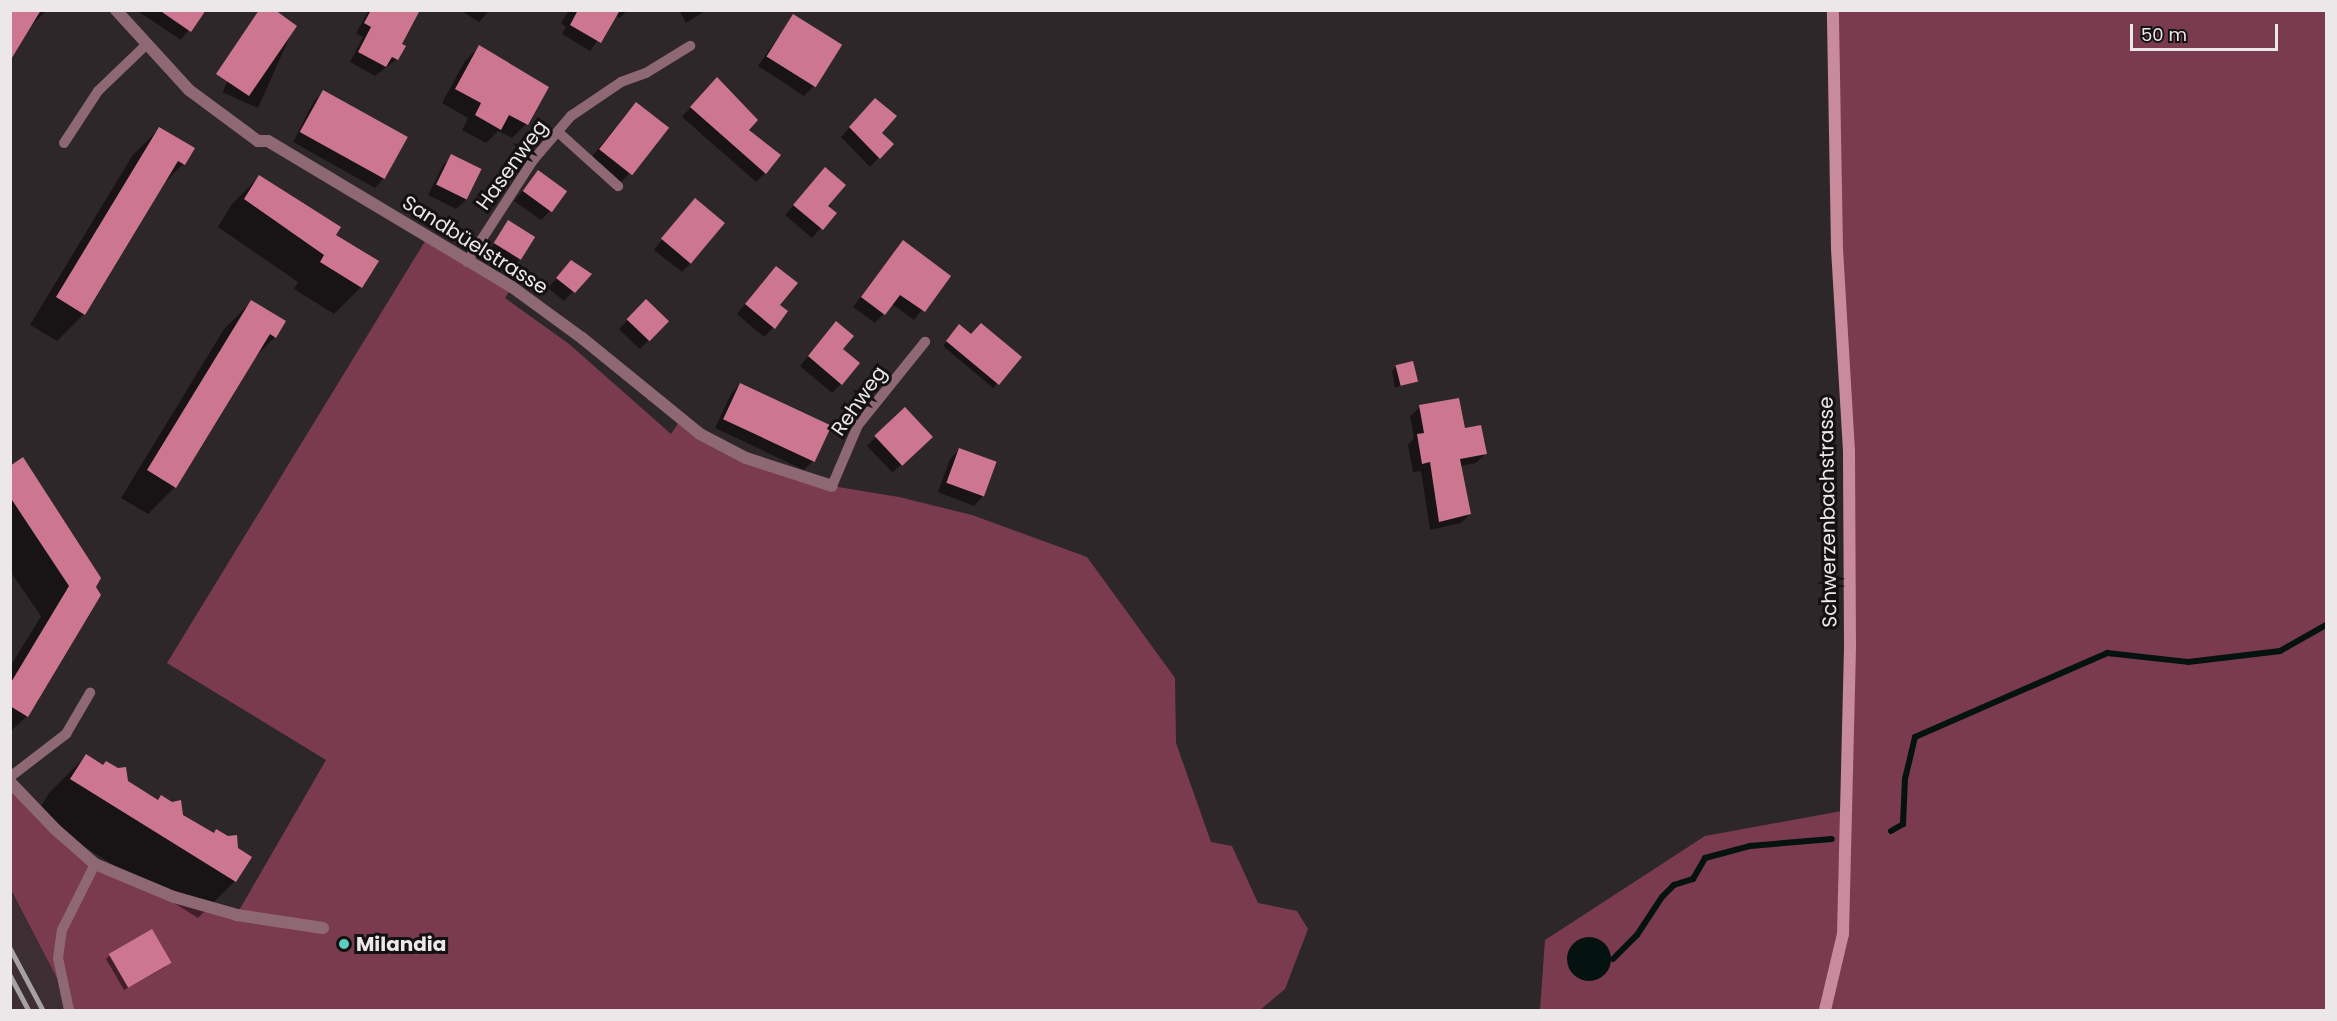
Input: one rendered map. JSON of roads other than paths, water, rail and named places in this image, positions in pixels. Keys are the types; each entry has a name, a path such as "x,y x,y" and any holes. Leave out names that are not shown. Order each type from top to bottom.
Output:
{"street":[{"name":"Sandbüelstrasse","path":"116,10 145,46 189,90 258,141 268,141 512,287 582,338 700,434 746,458 832,486"},
{"name":"Schwerzenbachstrasse","path":"1825,1011 1843,934 1850,645 1850,460 1836,237 1833,10"},
{"path":"10,782 55,829 95,864 184,900 237,915 323,928"}],"lane":[{"path":"64,143 98,91 145,46"},
{"name":"Hasenweg","path":"467,262 534,159 571,116 621,82 646,73 690,46"},
{"path":"558,132 618,186"},
{"name":"Rehweg","path":"832,486 858,425 925,342"},
{"path":"10,777 66,734 90,693"},
{"path":"69,1011 58,958 62,930 95,864"}],"waterway":[{"path":"1891,831 1903,824 1905,779 1915,737 2107,653 2188,662 2280,651 2326,625"},
{"path":"1613,959 1637,935 1662,897 1674,885 1693,879 1705,858 1750,846 1832,839"}],"railway":[{"path":"10,948 43,1010"},
{"path":"10,975 29,1010"}],"place":[{"name":"Milandia","path":"344,944"}]}
